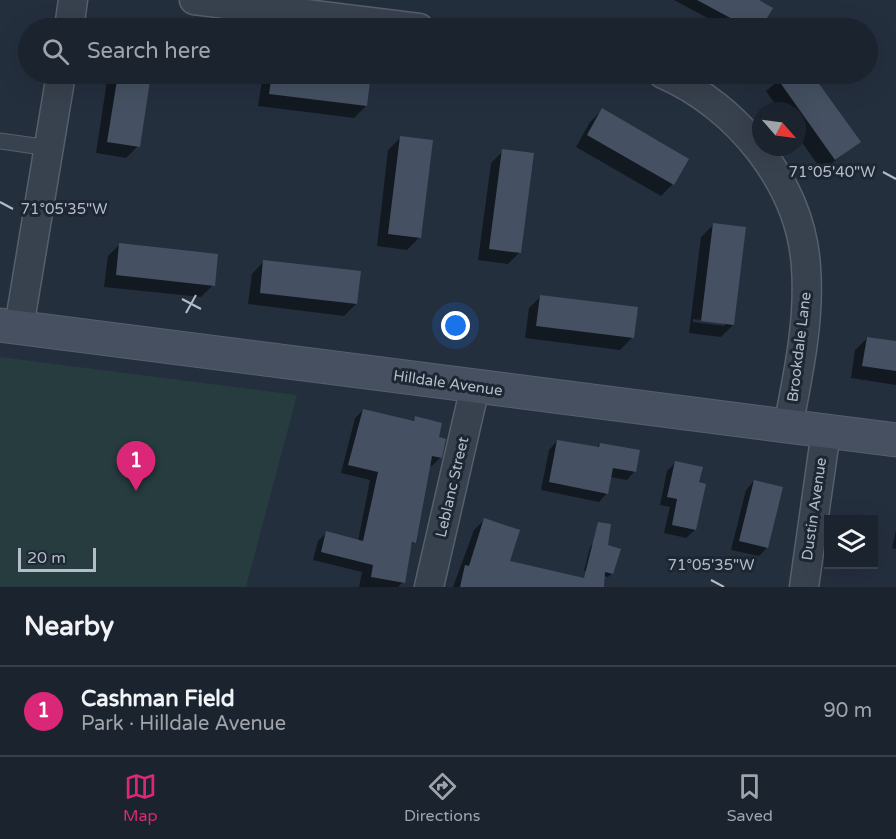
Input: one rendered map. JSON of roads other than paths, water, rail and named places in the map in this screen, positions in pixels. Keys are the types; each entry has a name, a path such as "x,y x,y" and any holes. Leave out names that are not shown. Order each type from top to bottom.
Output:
{"main road":[{"name":"Hilldale Avenue","path":"10,326 896,440"}],"street":[{"path":"71,18 74,0"},
{"path":"194,0 339,18"},
{"path":"10,326 49,148 59,84"},
{"name":"Brookdale Lane","path":"680,84 718,106 738,124 773,171 794,214 803,240 807,292 801,352 788,427"},
{"name":"Leblanc Street","path":"429,587 475,387"},
{"name":"Dustin Avenue","path":"804,587 825,431"}],"lane":[{"path":"0,141 49,148"}],"place":[{"name":"Cashman Field","path":"136,491"}]}
